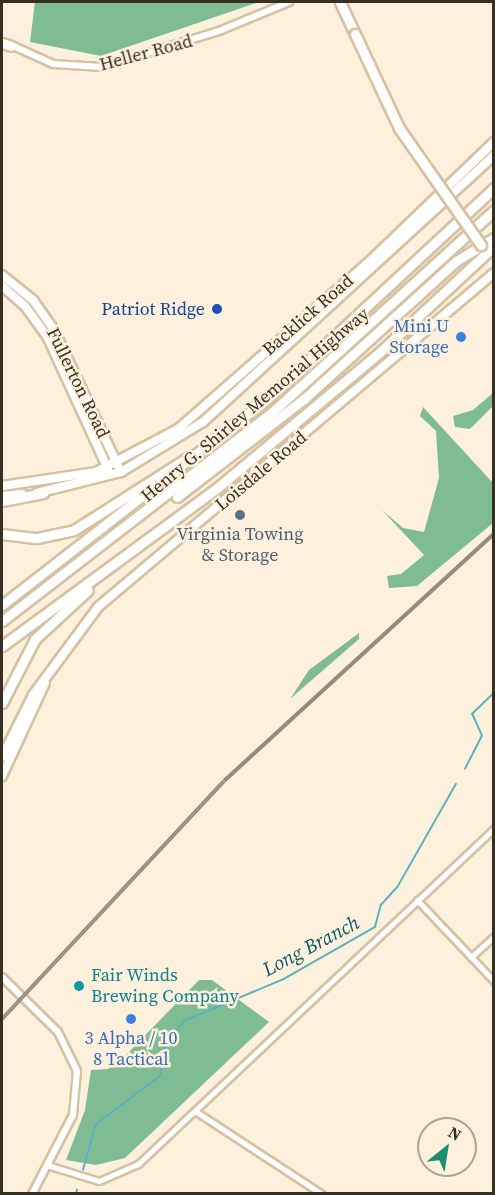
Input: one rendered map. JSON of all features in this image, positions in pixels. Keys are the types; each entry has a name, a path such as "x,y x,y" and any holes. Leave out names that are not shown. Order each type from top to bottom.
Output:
{"highway":[{"path":"340,2 399,128 481,245"},
{"name":"Henry G. Shirley Memorial Highway","path":"2,604 226,433 360,316 494,189"},
{"path":"123,533 344,350 494,210"},
{"path":"2,621 258,437 456,261 494,238"},
{"name":"Henry G. Shirley Memorial Highway","path":"2,646 105,573 305,416 494,246"},
{"path":"2,534 44,537 80,527 226,433"},
{"path":"2,501 43,493"},
{"path":"2,703 39,634 105,573"}],"main road":[{"name":"Backlick Road","path":"2,486 71,478 107,467 178,429 216,399 494,142"},
{"name":"Backlick Road","path":"2,496 43,493 110,476 165,448 231,398 494,155"},
{"name":"Loisdale Road","path":"2,776 45,683 72,638 107,598 494,273"},
{"name":"Fullerton Road","path":"2,275 33,300 54,330 121,472"},
{"name":"Fullerton Road","path":"2,286 25,306 48,338 110,476"},
{"name":"Loisdale Road","path":"2,757 33,695 45,683"}],"street":[{"name":"Heller Road","path":"5,43 62,66 110,66 239,25 289,2"},
{"path":"47,1165 84,1179 123,1174 195,1112 494,828"},
{"path":"417,900 494,981"},
{"path":"471,957 494,936"},
{"path":"2,977 58,1032 76,1065 73,1115 32,1194"},
{"path":"195,1112 322,1194"}],"green space":[{"path":"35,2 259,2 101,56 30,42"},
{"path":"493,393 493,406 470,429 455,427 453,416 473,410"},
{"path":"423,407 493,483 493,523 417,586 389,588 387,576 401,574 424,555 382,510 403,528 424,532 439,478 436,431 420,416"},
{"path":"359,633 359,639 290,699 309,670"},
{"path":"199,980 212,980 269,1022 125,1158 96,1165 66,1160 85,1110 91,1070 108,1069 125,1056"}],"waterway":[{"name":"Long Branch","path":"465,769 482,736 472,714 494,693"},
{"name":"Long Branch","path":"83,1170 96,1124 160,1076 165,1043 186,1020 284,979 375,927 381,905 398,886 456,784"},
{"name":"Long Branch","path":"76,1194 77,1190"}],"railway":[{"path":"2,1019 224,781 494,534"}],"place":[{"name":"Patriot Ridge","path":"217,309"},
{"name":"Mini U Storage","path":"461,337"},
{"name":"Virginia Towing & Storage","path":"240,515"},
{"name":"Fair Winds Brewing Company","path":"79,986"},
{"name":"3 Alpha / 10 8 Tactical","path":"131,1019"}]}
